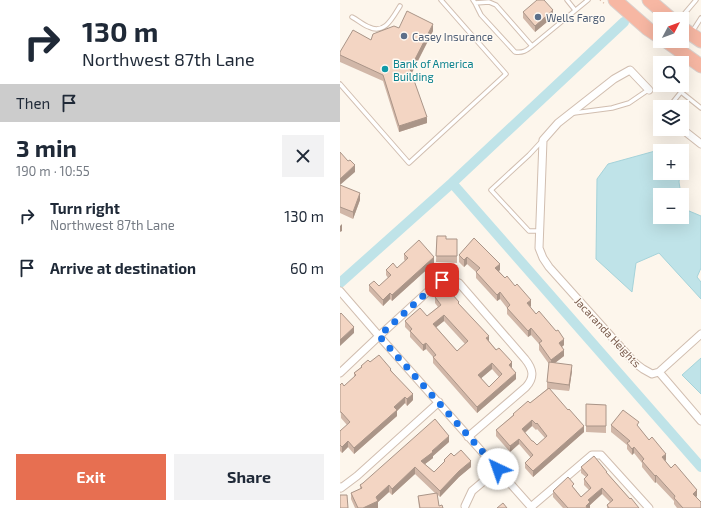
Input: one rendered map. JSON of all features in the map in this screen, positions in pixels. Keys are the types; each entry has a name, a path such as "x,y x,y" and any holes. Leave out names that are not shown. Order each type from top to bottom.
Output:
{"highway":[{"path":"615,0 653,32"},
{"path":"649,0 663,12"},
{"path":"676,48 701,66"}],"street":[{"path":"543,140 558,123 570,113 630,70 649,90"},
{"path":"689,135 701,144"},
{"name":"Jacaranda Heights","path":"543,140 539,248 543,258 549,267 635,363 642,369 652,374 659,372"},
{"path":"340,373 435,285 442,280 451,280 459,283 528,363 532,372 532,379 528,385 468,437"},
{"path":"341,292 439,402 468,437 532,507 592,455 602,455 649,508"},
{"path":"701,334 659,372 701,421"},
{"path":"341,488 357,476 439,402"},
{"path":"465,506 472,491 498,469"}],"lane":[{"path":"340,84 410,163 506,74 441,0"},
{"path":"532,46 496,5 489,2 474,2 480,15 515,52 520,53 532,46 588,0"},
{"path":"686,12 696,0"},
{"path":"570,1 575,10"},
{"path":"352,17 370,28 377,30 384,28 388,24 400,6"},
{"path":"691,35 701,18"},
{"path":"570,113 612,108 629,103 649,90"},
{"path":"675,100 681,92 701,108"},
{"path":"540,231 529,231 491,190 543,140"}],"water":[{"path":"653,152 653,180 679,180 680,188 653,188 653,224 689,224 689,211 701,216 701,268 697,277 701,282 701,299 659,253 636,263 632,292 596,259 597,179 608,164"},
{"path":"701,358 701,394 682,375"}],"building":[{"name":"Wells Fargo","path":"537,0 544,0 553,10 535,26 523,12"},
{"name":"Bank of America Building","path":"407,11 433,24 410,69 427,117 399,126 383,75 340,55 340,52 353,30 371,40 373,34 394,26 399,28"},
{"path":"340,152 348,161 350,160 355,165 340,179"},
{"path":"340,185 360,193 353,212 340,207"},
{"path":"437,236 446,236 446,239 457,239 457,256 436,256"},
{"path":"474,238 500,264 495,268 505,278 507,276 515,286 517,284 531,300 527,303 536,314 539,311 556,331 558,330 564,339 559,343 564,350 551,360 539,343 542,341 531,328 528,331 507,308 510,305 500,292 497,295 476,272 480,268 467,257 464,260 459,255"},
{"path":"419,240 434,257 392,295 390,293 383,300 369,285 374,281 379,286 391,275 386,270 393,263 397,268 408,258 404,254"},
{"path":"446,287 459,302 458,303 489,336 486,338 496,350 499,348 512,362 509,365 516,373 477,407 433,357 436,355 426,343 423,345 410,331 412,329 405,321 420,308 427,316 441,305 435,297","holes":["444,315 468,341 457,351 433,324","492,363 502,374 489,387 478,375"]},
{"path":"341,313 354,327 340,340 340,314"},
{"path":"379,355 391,369 390,370 413,394 407,399 405,397 394,407 397,410 354,448 348,441 342,447 340,445 340,431 350,422 340,412 340,385 342,383 344,386 356,375 354,373 362,367 361,366 368,360 370,362"},
{"path":"549,362 572,365 569,385 547,382"},
{"path":"549,388 584,426 533,471 525,463 533,455 519,439 510,446 496,430 528,401 530,403","holes":["532,420 536,424 537,423 547,436 537,445 522,429"]},
{"path":"586,404 606,405 606,426 586,426"},
{"path":"623,410 639,422 637,425 649,440 652,437 666,454 662,457 671,468 675,464 697,490 693,494 701,502 701,508 683,508 674,498 675,496 642,461 644,459 634,447 632,449 627,443 630,441 611,425"},
{"path":"435,419 449,436 432,451 433,452 421,461 434,472 451,453 454,456 461,450 471,461 440,491 415,467 392,489 389,485 376,497 378,501 363,508 358,508 351,493 362,488 360,485"},
{"path":"594,456 606,472 639,508 609,508 607,505 613,500 602,488 588,500 590,502 586,506 587,508 568,508 553,491 568,477 574,484 572,486 581,497 591,488 584,479 588,475 581,467"},
{"path":"437,493 439,506 442,505 443,508 420,508 418,496"},
{"path":"340,495 347,495 348,508 340,508"},
{"path":"503,503 507,508 497,508"}],"waterway":[{"path":"340,283 452,183 624,22"},
{"path":"452,183 701,467"}],"place":[{"name":"Wells Fargo","path":"538,17"},
{"name":"Casey Insurance","path":"404,36"},
{"name":"Bank of America Building","path":"385,69"}],"route":[{"path":"442,280 379,336 498,469"}]}
